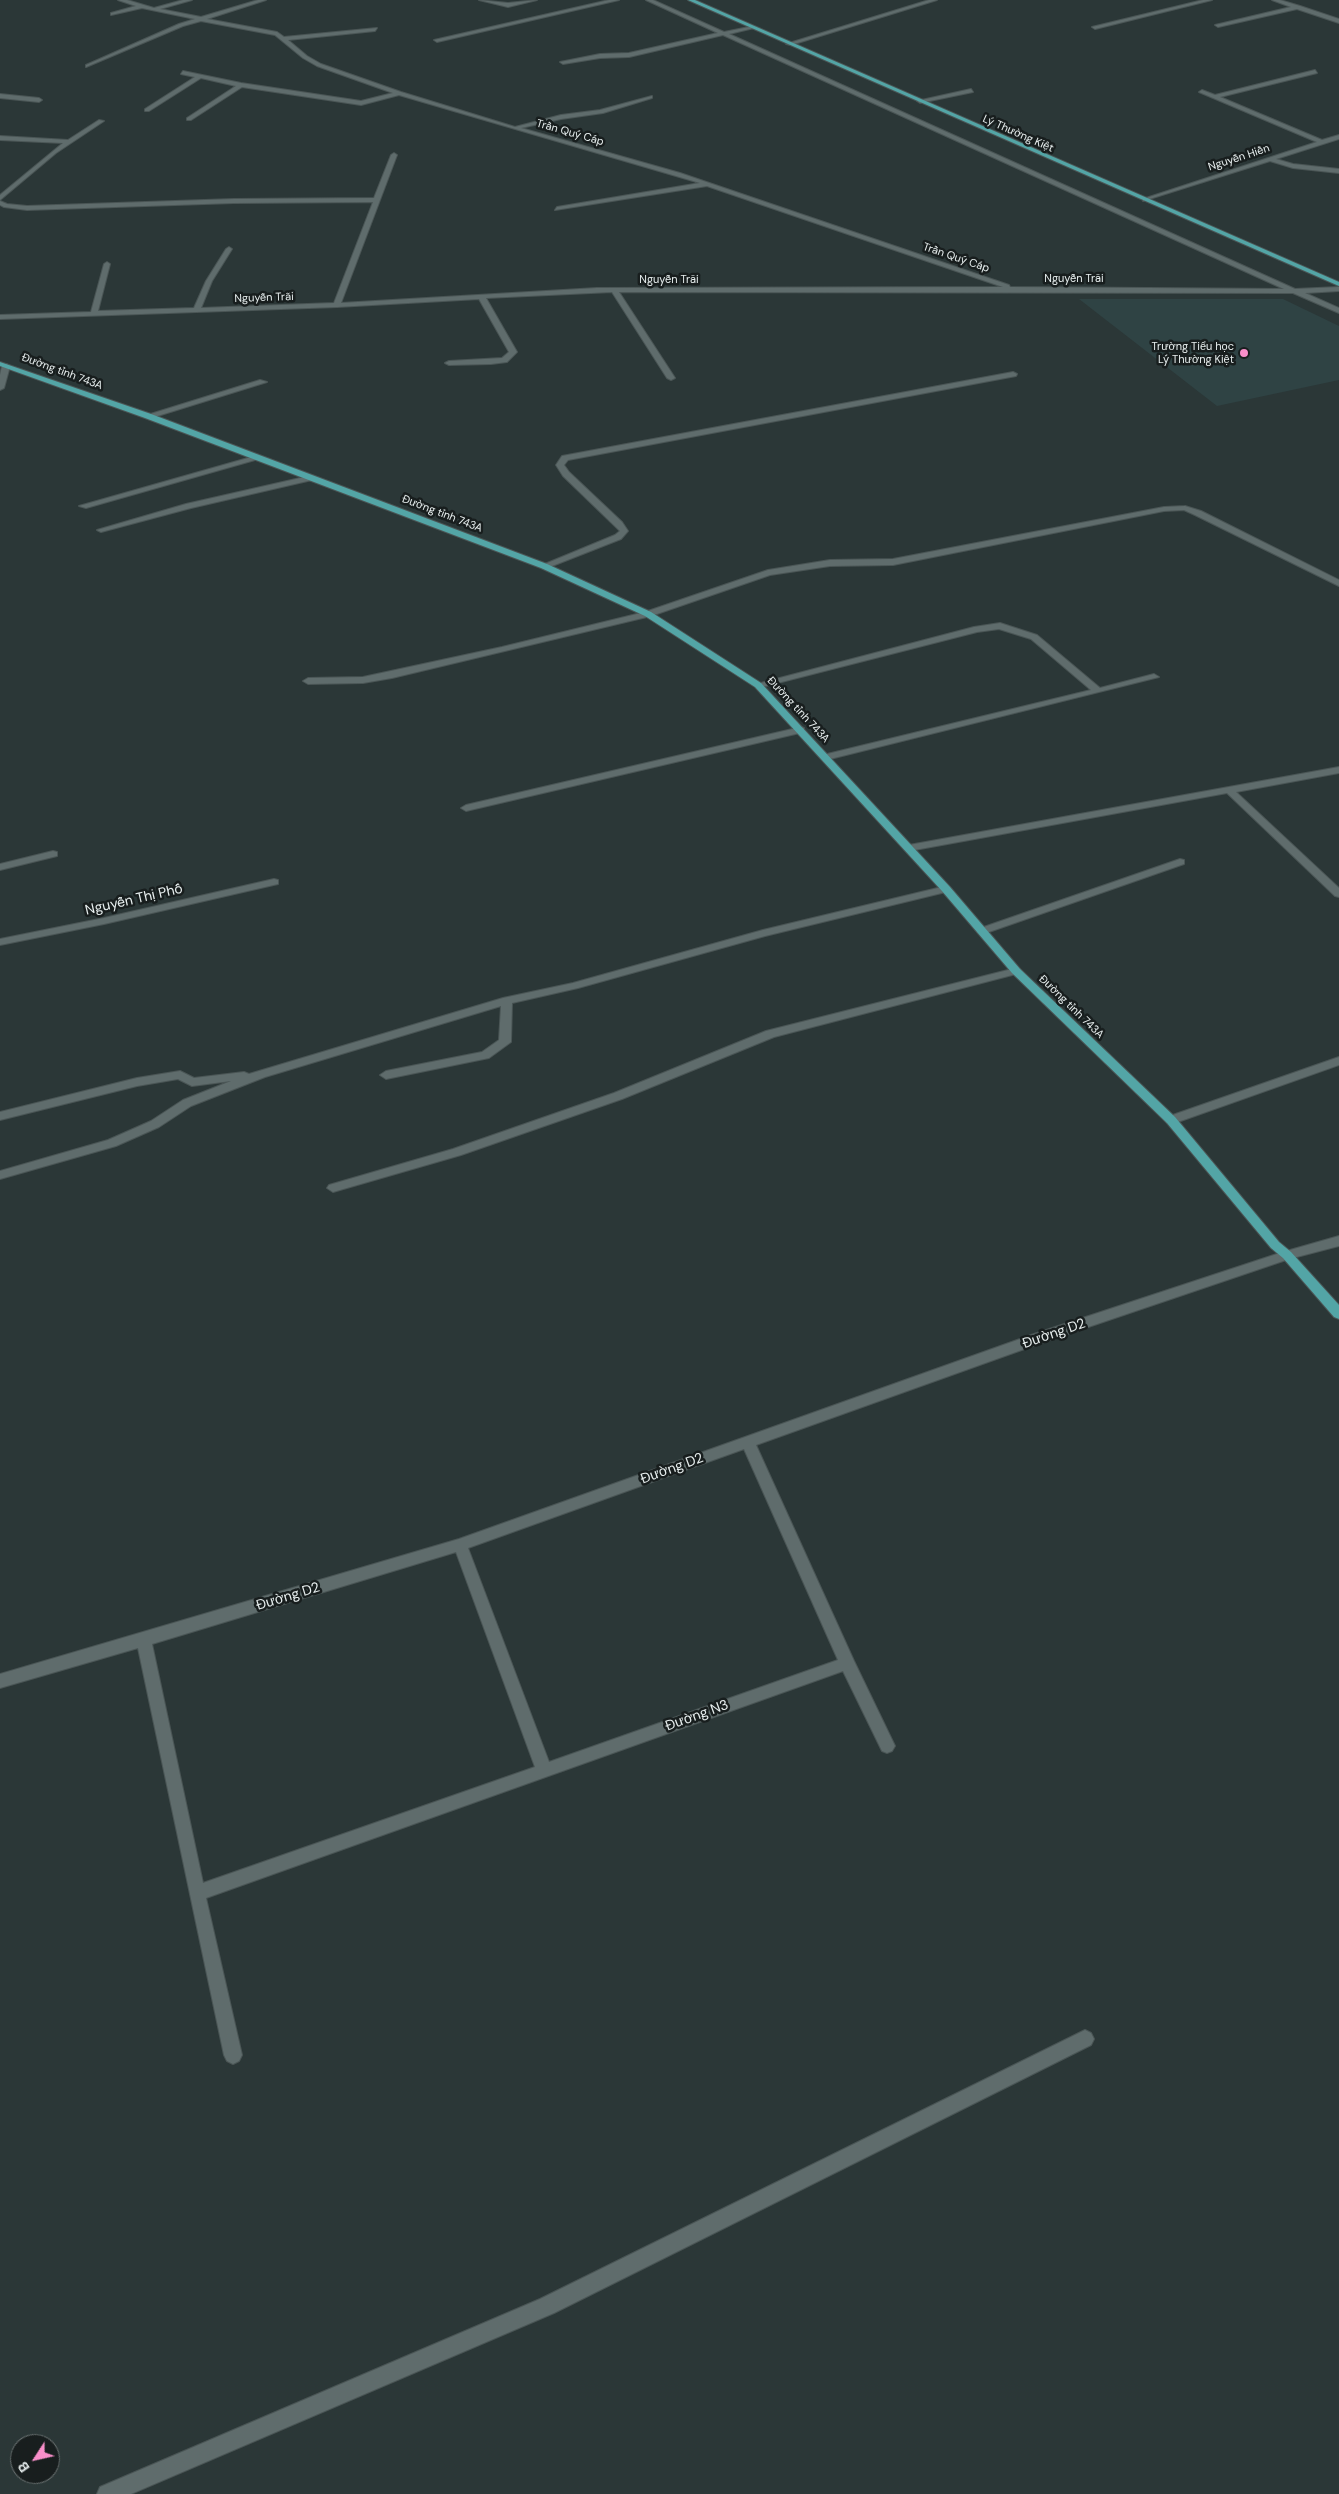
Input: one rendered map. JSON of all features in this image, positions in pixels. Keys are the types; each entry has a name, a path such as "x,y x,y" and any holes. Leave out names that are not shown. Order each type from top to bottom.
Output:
{"main road":[{"name":"Lý Thường Kiệt","path":"691,0 1339,284"},
{"name":"Đường tỉnh 743A","path":"3,365 148,416 544,566 648,614 758,685 946,889 1016,971 1171,1120 1276,1245 1339,1314"}],"street":[{"name":"Trần Quý Cáp","path":"121,0 153,10 198,20 266,31 283,39 305,57 319,65 399,93 710,184 1016,289"},
{"path":"153,10 189,0"},
{"path":"88,66 158,34 263,0"},
{"path":"482,0 508,5 534,0"},
{"path":"437,40 616,0"},
{"path":"648,0 1339,311"},
{"path":"789,44 934,0"},
{"path":"1095,27 1208,0"},
{"path":"1275,0 1339,21"},
{"path":"1286,3 1300,0"},
{"path":"113,14 142,6"},
{"path":"1218,25 1298,7"},
{"path":"563,62 600,56 629,55 752,28"},
{"path":"283,39 375,29"},
{"path":"1215,97 1315,72"},
{"path":"183,73 241,85 361,102 399,93"},
{"path":"147,110 200,76"},
{"path":"189,119 241,85"},
{"path":"920,101 971,90"},
{"path":"1202,92 1321,142"},
{"path":"514,128 561,117 601,112 650,97"},
{"path":"1,98 39,100"},
{"path":"0,198 69,142 100,120"},
{"name":"Nguyễn Hiền","path":"1145,200 1339,136"},
{"path":"0,138 69,142"},
{"path":"337,305 394,155"},
{"path":"1269,159 1293,166 1339,171"},
{"path":"557,209 710,184"},
{"path":"0,203 6,206 27,208 234,201 376,200"},
{"path":"197,310 209,281 229,249"},
{"path":"94,314 108,264"},
{"name":"Nguyễn Trãi","path":"0,318 337,305 614,290 1016,289 1293,291 1339,289"},
{"path":"614,290 671,378"},
{"path":"449,363 504,360 513,352 482,298"},
{"path":"0,388 3,365"},
{"path":"544,566 618,538 624,531 620,524 566,474 560,464 565,458 1013,374"},
{"path":"148,416 264,382"},
{"path":"83,506 258,458"},
{"path":"101,530 189,506 309,478"},
{"path":"308,681 363,680 392,675 648,614 768,573 830,563 892,562 1164,509 1185,508 1198,513 1339,583"},
{"path":"758,685 977,628 1000,626 1034,637 1097,690"},
{"path":"826,757 1154,677"},
{"path":"466,808 801,730"},
{"path":"909,848 1339,770"},
{"path":"1230,791 1339,894"},
{"path":"0,867 53,854"},
{"path":"982,931 1180,862"},
{"name":"Nguyễn Thị Phố","path":"0,942 104,922 274,882"},
{"path":"0,1175 112,1143 155,1124 187,1103 261,1074 507,1002 574,986 763,933 946,889"},
{"path":"333,1188 456,1152 618,1096 770,1034 1016,971"},
{"path":"386,1075 485,1055 505,1042 507,1002"},
{"path":"1171,1120 1339,1062"},
{"path":"0,1116 162,1077 180,1075 192,1082 261,1074"},
{"name":"Đường D2","path":"0,1681 144,1640 460,1545 1030,1342 1287,1255 1339,1241"},
{"path":"748,1442 847,1663 887,1746"},
{"path":"460,1545 544,1771"},
{"path":"144,1640 233,2055"},
{"name":"Đường N3","path":"197,1893 847,1663"},
{"path":"106,2494 547,2306 1085,2039"}],"shaded area":[{"name":"Trường Tiểu học Lý Thường Kiệt","path":"1079,299 1283,299 1339,326 1339,380 1217,406"}],"place":[{"name":"Trường Tiểu học Lý Thường Kiệt","path":"1244,353"}]}
